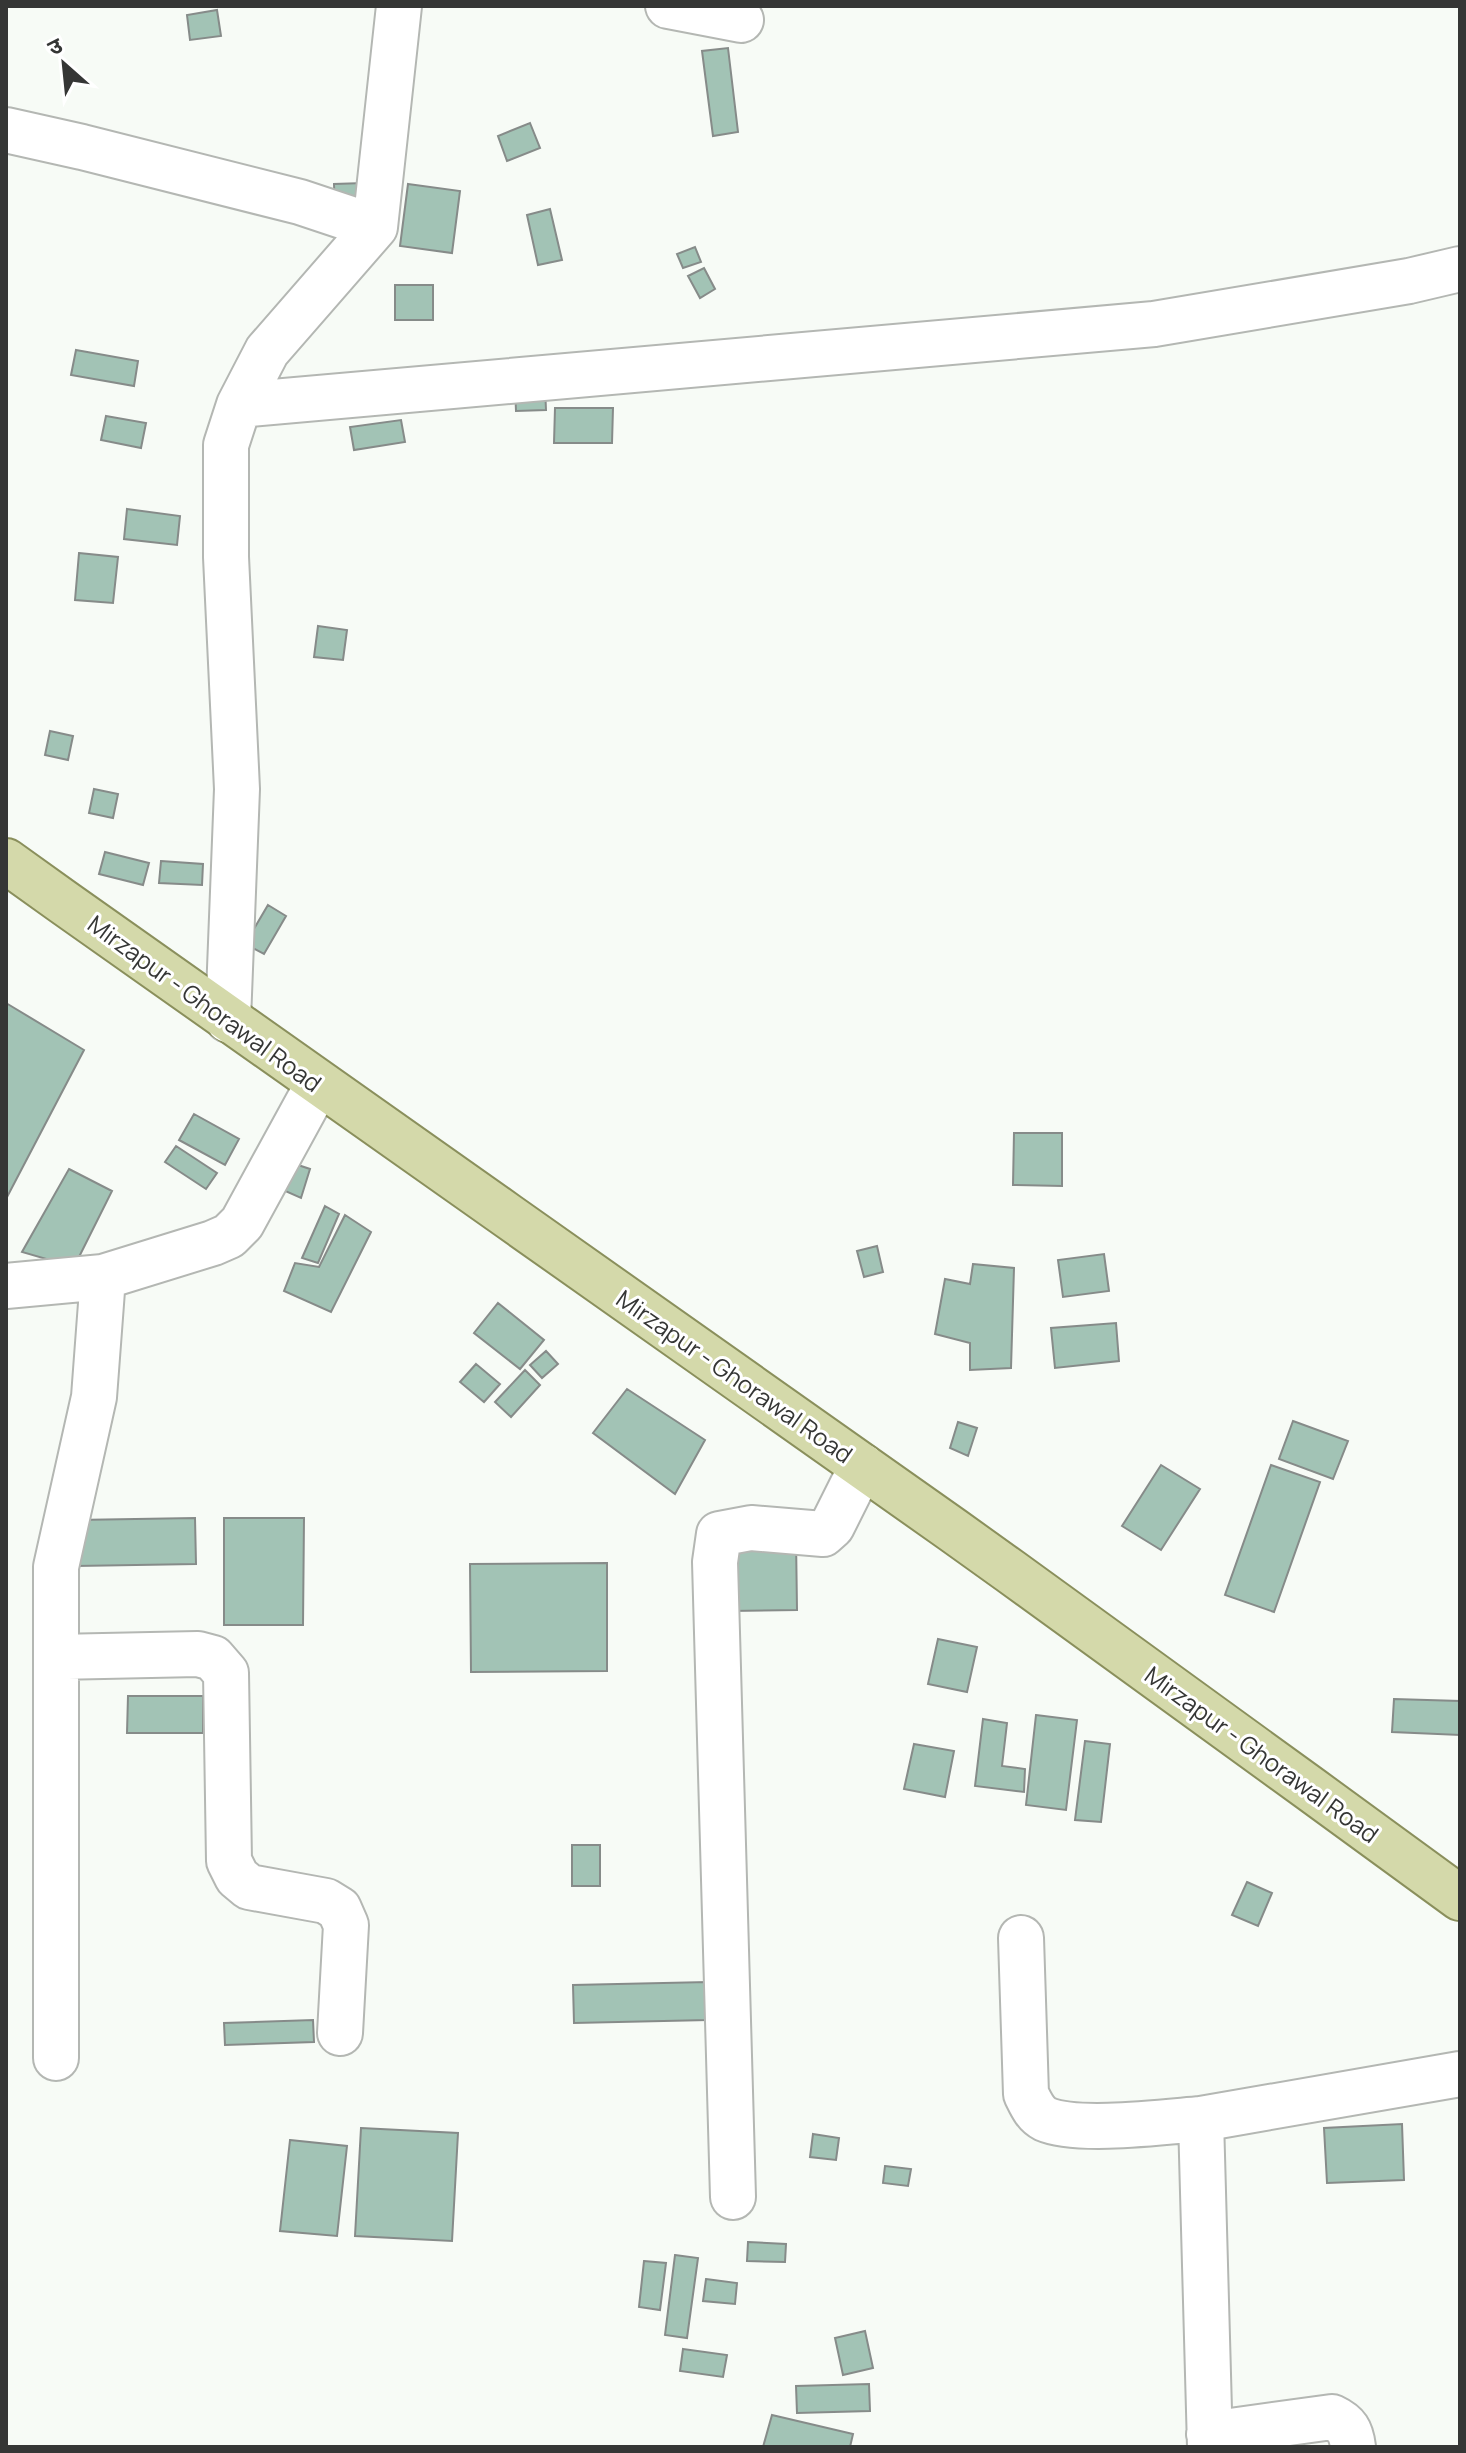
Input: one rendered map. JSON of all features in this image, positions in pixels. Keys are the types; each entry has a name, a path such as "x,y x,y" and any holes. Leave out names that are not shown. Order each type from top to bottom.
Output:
{"main road":[{"name":"Mirzapur - Ghorawal Road","path":"6,861 862,1466 1460,1898"}],"street":[{"path":"228,1020 237,789 226,557 226,445 239,405 267,351 375,227 399,6"},
{"path":"668,6 741,20"},
{"path":"6,130 300,202 375,227"},
{"path":"239,405 1154,324 1409,281 1460,269"},
{"path":"6,1286 103,1277 229,1236 242,1223 318,1084"},
{"path":"56,2058 56,1567 94,1397 103,1277"},
{"path":"733,2197 715,1562 719,1534 751,1528 823,1534 832,1526 862,1466"},
{"path":"56,1657 198,1654 213,1658 226,1673 229,1861 237,1877 249,1887 326,1901 339,1909 346,1925 340,2033"},
{"path":"1021,1938 1026,2094 1033,2109 1045,2119 1125,2126 1201,2119 1460,2074"},
{"path":"1201,2119 1210,2441 1332,2417 1345,2422 1353,2447"}],"building":[{"path":"217,10 221,36 190,40 187,15"},
{"path":"728,48 738,132 713,136 702,51"},
{"path":"530,123 540,148 507,161 498,136"},
{"path":"364,183 365,211 335,212 334,184"},
{"path":"408,184 460,191 452,253 400,246"},
{"path":"550,209 562,260 538,265 527,215"},
{"path":"695,247 701,262 683,268 677,254"},
{"path":"704,268 715,289 700,298 688,276"},
{"path":"395,285 433,285 433,320 395,320"},
{"path":"76,350 138,361 134,386 71,375"},
{"path":"545,386 546,410 516,411 515,387"},
{"path":"555,408 613,408 612,443 554,443"},
{"path":"106,416 146,423 141,448 101,440"},
{"path":"401,420 405,442 354,450 350,427"},
{"path":"127,509 180,516 177,545 124,539"},
{"path":"79,553 118,557 113,603 75,600"},
{"path":"318,626 347,630 343,660 314,657"},
{"path":"50,731 73,736 68,760 45,755"},
{"path":"94,789 118,794 113,818 89,813"},
{"path":"105,852 149,863 143,885 99,874"},
{"path":"161,861 203,864 202,885 159,883"},
{"path":"268,905 286,916 264,954 245,944"},
{"path":"6,1003 84,1050 6,1199"},
{"path":"194,1114 239,1139 225,1165 179,1140"},
{"path":"1014,1133 1062,1133 1062,1186 1013,1185"},
{"path":"176,1146 217,1173 206,1189 165,1162"},
{"path":"292,1163 310,1169 301,1198 283,1190"},
{"path":"69,1169 112,1191 74,1267 22,1252"},
{"path":"325,1206 339,1214 318,1263 302,1258"},
{"path":"345,1215 371,1232 331,1312 284,1291 295,1263 319,1267"},
{"path":"877,1246 883,1272 864,1277 857,1251"},
{"path":"1104,1254 1109,1291 1063,1297 1058,1260"},
{"path":"973,1264 1014,1268 1011,1368 970,1370 970,1343 935,1334 945,1279 970,1284"},
{"path":"498,1303 544,1340 520,1369 474,1333"},
{"path":"1116,1323 1119,1361 1055,1368 1051,1328"},
{"path":"546,1351 558,1364 542,1378 530,1365"},
{"path":"476,1364 500,1384 484,1402 460,1382"},
{"path":"525,1370 540,1385 511,1417 495,1402"},
{"path":"627,1389 705,1440 675,1494 593,1433"},
{"path":"1293,1421 1348,1441 1333,1479 1279,1459"},
{"path":"958,1422 977,1428 968,1456 950,1448"},
{"path":"1161,1465 1200,1489 1161,1550 1122,1526"},
{"path":"1271,1465 1320,1482 1274,1612 1225,1595"},
{"path":"195,1518 196,1564 76,1566 76,1520"},
{"path":"224,1518 304,1518 303,1625 224,1625"},
{"path":"796,1538 797,1610 730,1611 730,1539"},
{"path":"607,1563 607,1671 471,1672 470,1564"},
{"path":"938,1639 977,1647 967,1692 928,1684"},
{"path":"128,1696 203,1696 203,1733 127,1733"},
{"path":"1394,1699 1460,1701 1460,1735 1392,1732"},
{"path":"1036,1715 1077,1720 1066,1810 1026,1805"},
{"path":"983,1719 1007,1723 1002,1766 1025,1769 1024,1792 975,1786"},
{"path":"1085,1741 1110,1744 1101,1822 1075,1820"},
{"path":"914,1744 954,1751 945,1797 904,1789"},
{"path":"572,1845 600,1845 600,1886 572,1886"},
{"path":"1247,1882 1272,1893 1258,1926 1232,1915"},
{"path":"708,1982 708,2020 574,2023 573,1985"},
{"path":"313,2020 314,2042 225,2045 224,2023"},
{"path":"1402,2124 1404,2180 1327,2183 1324,2128"},
{"path":"361,2128 458,2133 452,2241 355,2236"},
{"path":"813,2134 839,2138 836,2160 810,2157"},
{"path":"290,2140 347,2146 337,2236 280,2231"},
{"path":"885,2166 911,2169 908,2186 883,2183"},
{"path":"748,2242 786,2244 785,2262 747,2261"},
{"path":"675,2255 698,2258 687,2338 665,2335"},
{"path":"644,2261 666,2263 660,2310 639,2307"},
{"path":"706,2279 737,2283 735,2304 703,2301"},
{"path":"865,2331 873,2368 843,2375 835,2338"},
{"path":"683,2349 727,2355 723,2377 680,2371"},
{"path":"869,2384 870,2411 797,2413 796,2386"},
{"path":"772,2415 853,2434 850,2447 763,2447"}]}
